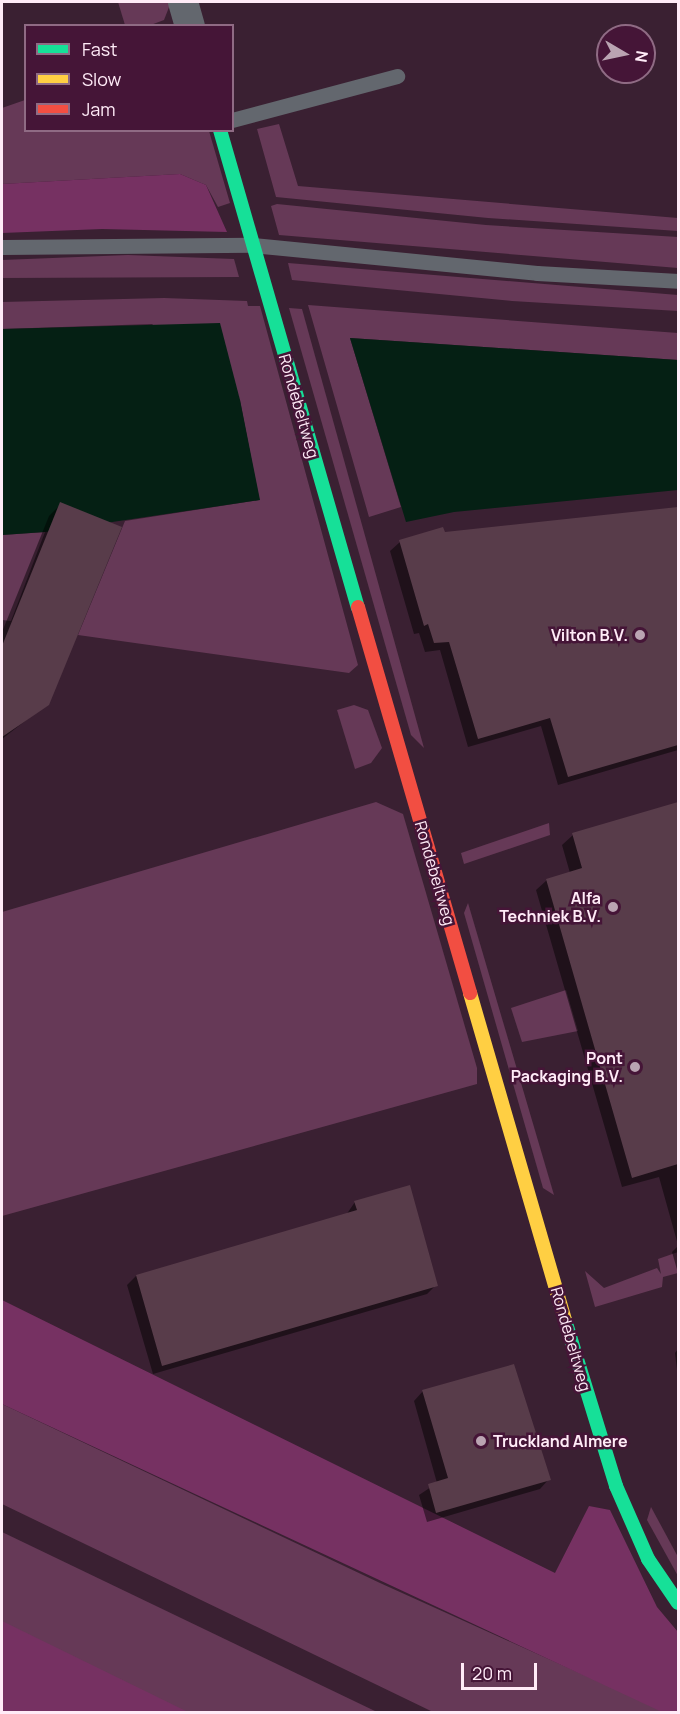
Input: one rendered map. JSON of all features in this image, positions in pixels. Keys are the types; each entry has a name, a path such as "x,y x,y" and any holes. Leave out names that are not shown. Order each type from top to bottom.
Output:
{"street":[{"path":"183,2 189,24"},
{"name":"Rondebeltweg","path":"221,132 593,1418 616,1486 648,1559 678,1602"}],"lane":[{"path":"234,119 398,76"},
{"path":"2,247 252,245 537,273 678,281"}],"shaded area":[{"path":"118,2 171,2 164,20 153,24 125,24"},
{"path":"24,100 24,132 209,132 230,203 218,207 206,185 180,174 2,184 2,108"},
{"path":"279,124 298,186 678,218 678,231 488,218 276,197 257,129"},
{"path":"180,174 206,185 227,232 102,229 2,233 2,184"},
{"path":"277,204 486,225 678,237 678,268 279,235 271,206"},
{"path":"128,255 234,259 239,277 2,278 2,260"},
{"path":"288,263 678,295 678,311 512,301 292,280"},
{"path":"164,298 247,301 248,306 260,306 358,665 349,673 78,635 125,521 259,500 240,400 152,324 2,329 2,302"},
{"path":"308,305 678,333 678,360 350,338 401,507 369,517"},
{"path":"289,308 302,309 424,748 411,735"},
{"path":"220,323 240,400 260,500 45,532 2,535 2,329"},
{"path":"350,338 678,360 678,490 454,512 406,522"},
{"path":"45,532 11,621 2,620 2,535"},
{"path":"354,705 368,710 382,748 371,763 355,769 337,710"},
{"path":"376,802 403,814 477,1068 477,1084 2,1216 2,912"},
{"path":"549,823 550,835 464,864 461,853"},
{"path":"468,903 554,1195 543,1188 464,913"},
{"path":"566,990 578,1031 522,1042 511,1008"},
{"path":"678,1252 678,1273 663,1277 662,1287 595,1307 585,1271 604,1288 657,1268 661,1274 658,1259"},
{"path":"2,1300 555,1573 589,1506 610,1510 657,1607 678,1632 678,1712 662,1712 2,1404"},
{"path":"2,1404 380,1583 666,1712 433,1712 2,1504"},
{"path":"651,1507 678,1557 678,1576 647,1520"},
{"path":"2,1532 377,1712 2,1712"},
{"path":"2,1621 188,1712 2,1712"}],"building":[{"path":"60,502 122,527 49,705 2,737 2,646"},
{"path":"678,507 678,745 568,777 550,718 478,739 449,642 434,643 428,624 424,626 399,540 443,527 445,532"},
{"path":"678,802 678,1164 632,1178 546,879 582,868 572,833"},
{"path":"410,1185 438,1286 162,1366 136,1275 357,1210 354,1201"},
{"path":"514,1364 551,1480 436,1513 428,1484 448,1478 422,1390"}],"traffic: fast":[{"path":"221,132 358,607"},
{"path":"565,1320 616,1486 648,1559 678,1603"}],"traffic: slow":[{"path":"470,993 565,1320"}],"traffic: jam":[{"path":"358,607 470,993"}],"place":[{"name":"Vilton B.V.","path":"640,635"},
{"name":"Alfa Techniek B.V.","path":"613,907"},
{"name":"Pont Packaging B.V.","path":"635,1067"},
{"name":"Truckland Almere","path":"481,1441"}]}
